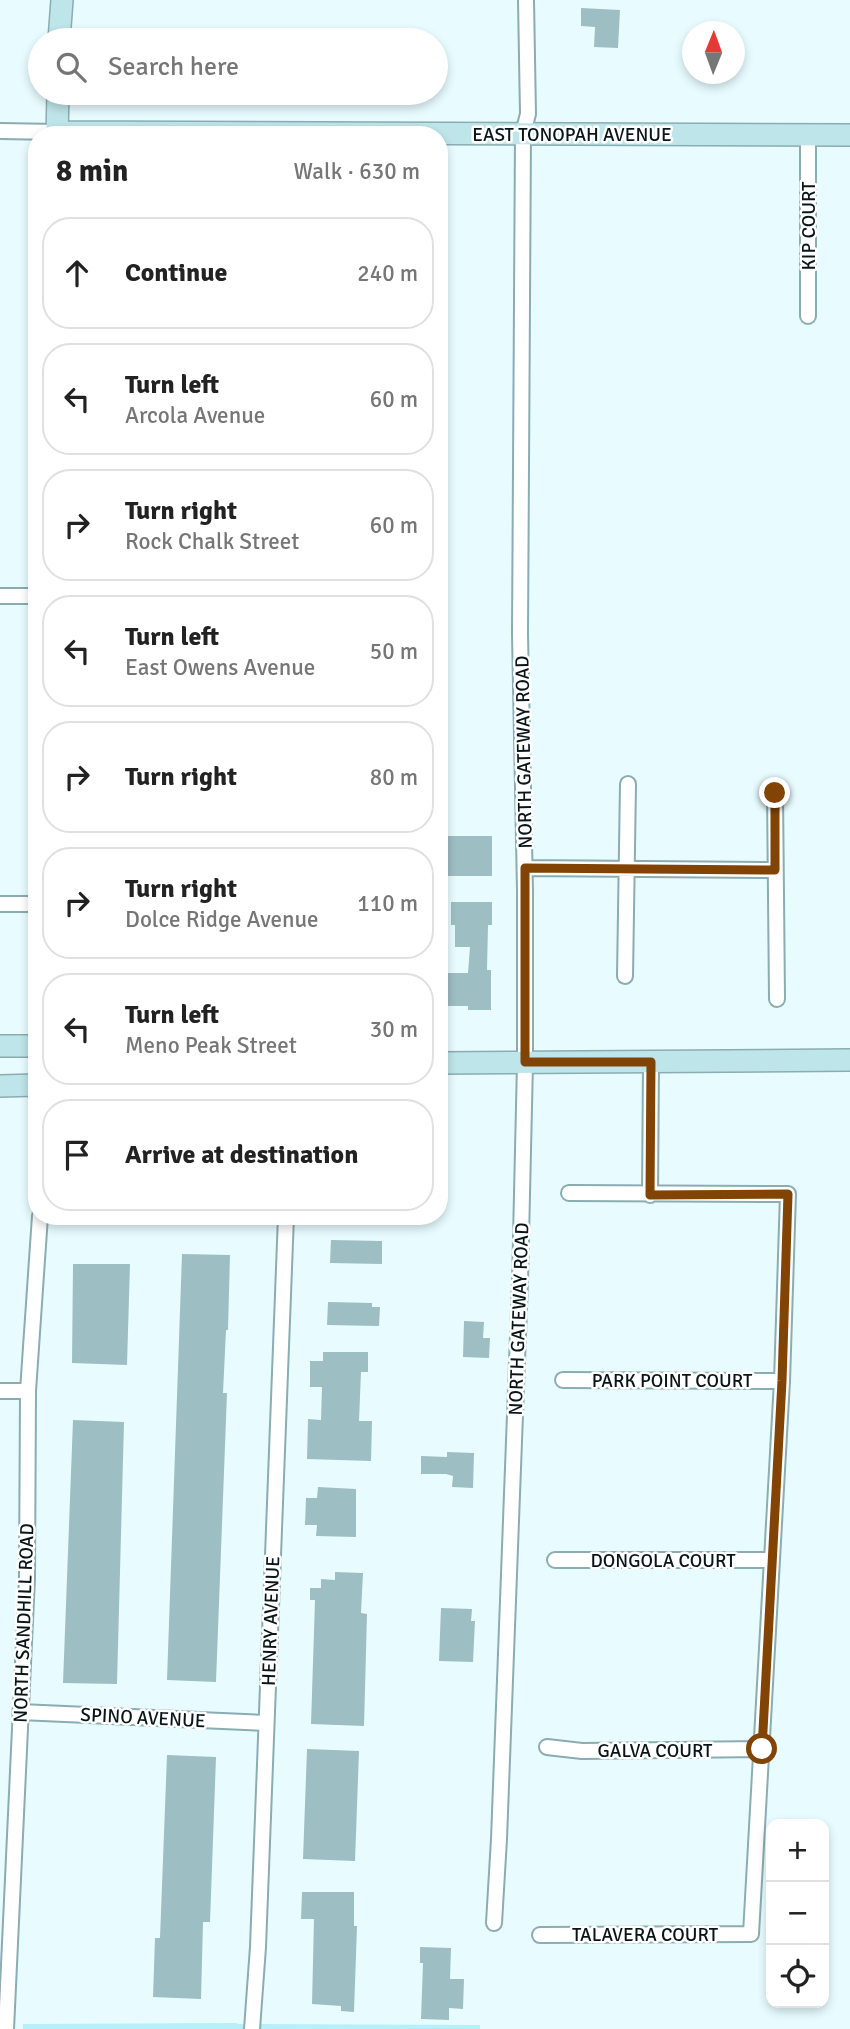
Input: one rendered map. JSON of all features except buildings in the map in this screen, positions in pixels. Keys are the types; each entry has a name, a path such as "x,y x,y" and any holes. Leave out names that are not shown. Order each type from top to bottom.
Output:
{"street":[{"path":"60,28 62,0"},
{"name":"NORTH GATEWAY ROAD","path":"494,1923 520,1282 525,1062 525,868 520,634 523,133 528,114 526,0"},
{"path":"57,126 58,105"},
{"name":"EAST TONOPAH AVENUE","path":"0,131 28,132"},
{"name":"EAST TONOPAH AVENUE","path":"448,133 850,135"},
{"name":"KIP COURT","path":"808,135 808,316"},
{"path":"0,596 28,596"},
{"path":"625,976 628,784"},
{"path":"775,793 777,999"},
{"path":"525,868 775,870"},
{"path":"0,904 28,904"},
{"path":"0,1046 28,1046"},
{"path":"448,1063 850,1060"},
{"path":"650,1195 651,1062"},
{"path":"0,1086 28,1085"},
{"path":"569,1193 788,1194 782,1381 762,1749"},
{"name":"NORTH SANDHILL ROAD","path":"6,2029 27,1578 28,1391 39,1225"},
{"name":"HENRY AVENUE","path":"252,2028 258,1947 286,1225"},
{"name":"PARK POINT COURT","path":"563,1380 782,1381"},
{"path":"0,1391 28,1391"},
{"name":"DONGOLA COURT","path":"555,1560 772,1560"},
{"name":"SPINO AVENUE","path":"20,1712 266,1723"},
{"name":"GALVA COURT","path":"547,1747 582,1751 762,1749"},
{"name":"TALAVERA COURT","path":"540,1935 751,1934 762,1749"}],"shaded area":[{"path":"23,2024 480,2025 480,2029 23,2029"}],"route":[{"path":"762,1749 782,1381 788,1194 650,1195 651,1062 525,1062 525,868 775,870 775,793"}]}
